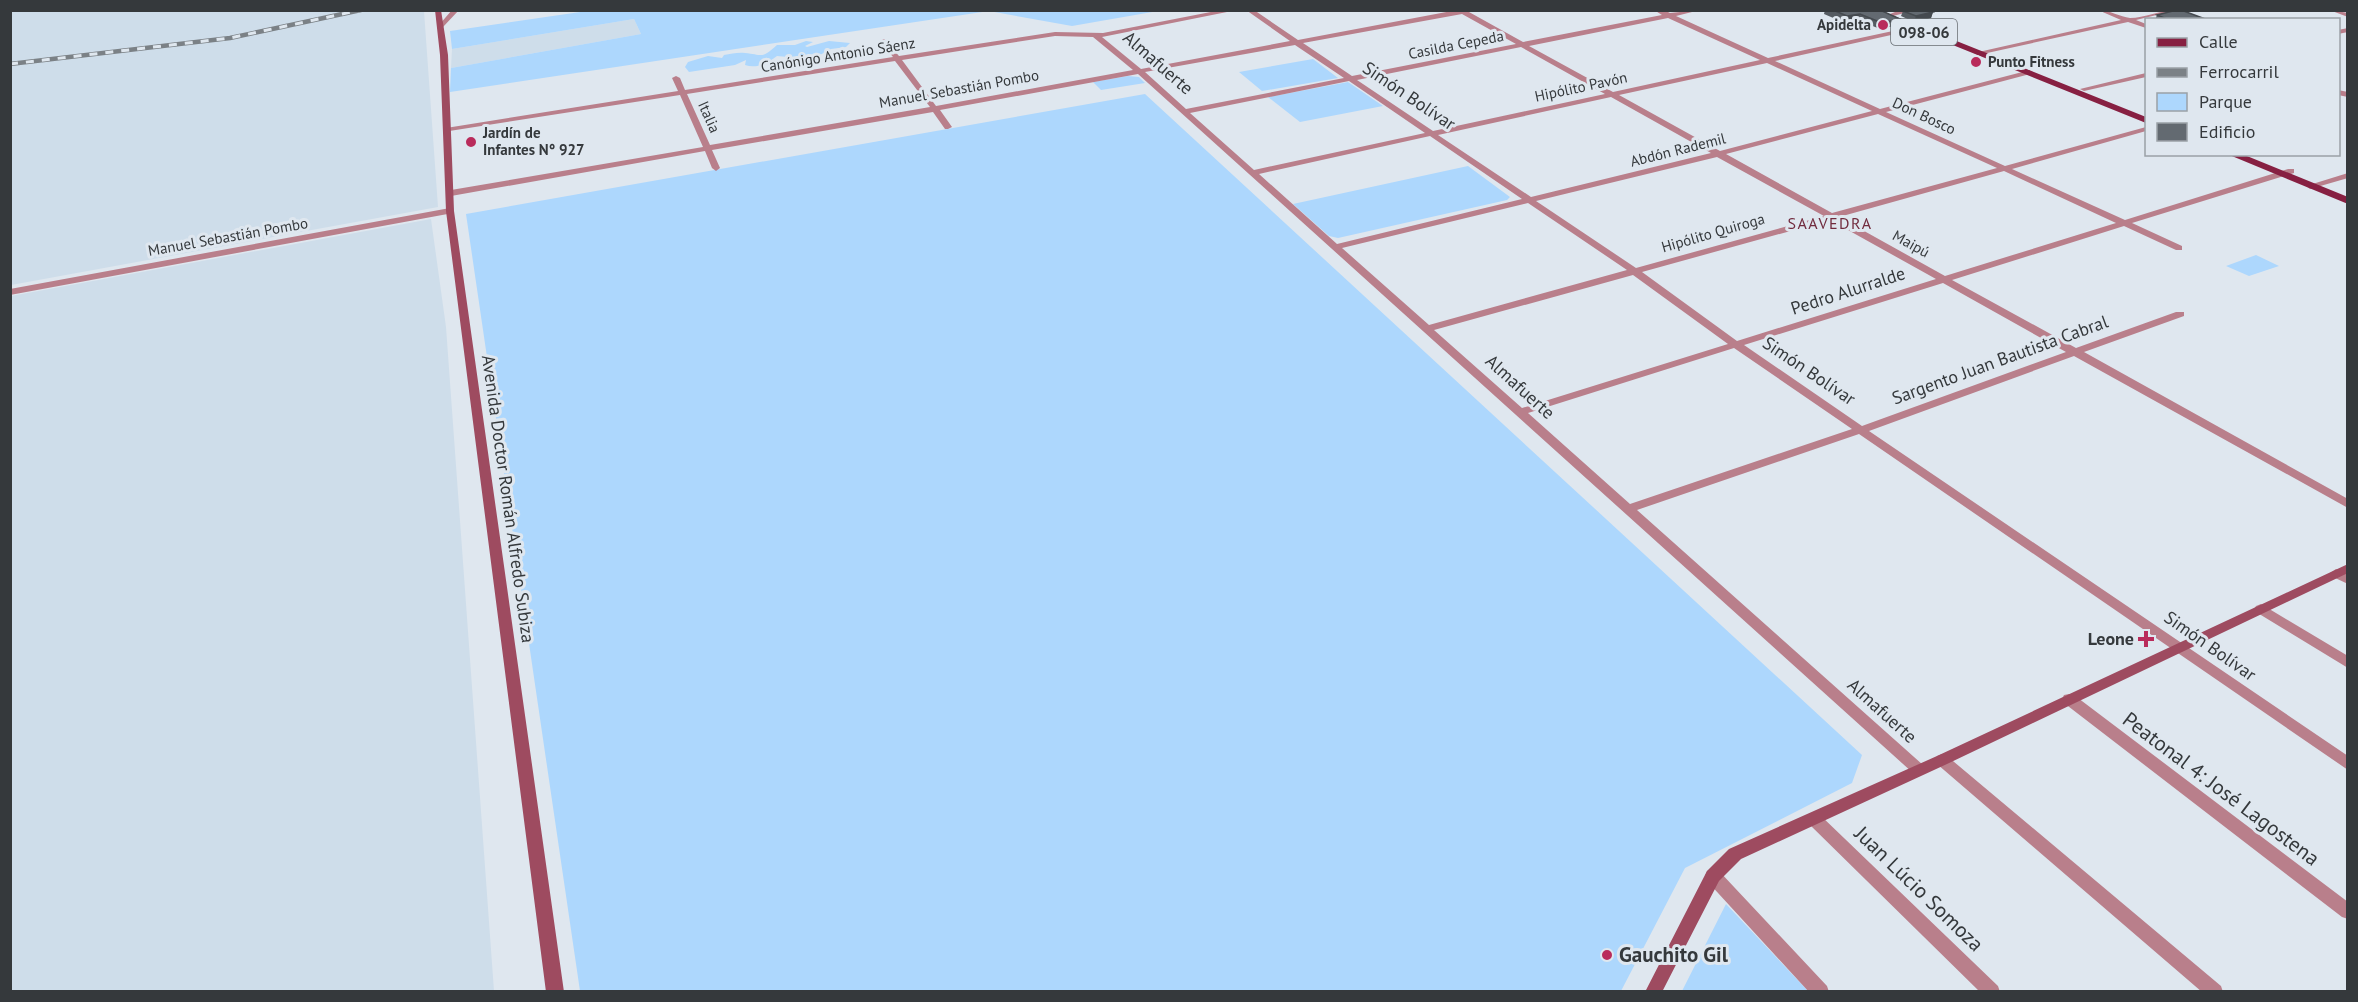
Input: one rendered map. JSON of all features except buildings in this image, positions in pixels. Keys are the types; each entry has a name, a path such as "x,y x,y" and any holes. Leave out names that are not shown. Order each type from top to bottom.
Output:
{"main road":[{"name":"Avenida Doctor Román Alfredo Subiza","path":"438,10 443,43 450,211 555,992"},
{"name":"098-06","path":"1870,10 2145,114"},
{"name":"098-06","path":"1883,10 2026,72 2145,120"},
{"path":"2238,156 2348,194"},
{"path":"2252,156 2286,173"},
{"path":"2315,184 2348,201"},
{"path":"1653,992 1713,876 1735,854 1942,760 2261,609 2344,574"}],"street":[{"path":"441,26 456,10"},
{"name":"Canónigo Antonio Sáenz","path":"446,130 1055,34 1095,35 1234,10"},
{"name":"Simón Bolívar","path":"1249,10 1531,200 1735,344 2348,764"},
{"name":"Don Bosco","path":"1657,10 2179,248"},
{"name":"Casilda Cepeda","path":"1184,112 1697,10"},
{"path":"1893,14 1913,10"},
{"path":"2102,10 2145,26"},
{"path":"1982,52 2174,10"},
{"path":"2334,10 2348,15"},
{"name":"Manuel Sebastián Pombo","path":"451,193 1297,44 1465,11"},
{"name":"Maipú","path":"1465,11 1522,46 2348,504"},
{"name":"Hipólito Pavón","path":"1252,173 1916,28"},
{"name":"Almafuerte","path":"1095,35 1140,72 1918,770"},
{"path":"884,40 948,127"},
{"name":"Abdón Rademil","path":"1335,247 1718,154 2026,72"},
{"path":"2084,89 2145,75"},
{"name":"Italia","path":"676,78 716,168"},
{"name":"Hipólito Quiroga","path":"1427,329 2145,129"},
{"name":"Pedro Alurralde","path":"1519,412 2286,173"},
{"path":"2315,184 2348,175"},
{"name":"Manuel Sebastián Pombo","path":"10,292 450,211"},
{"name":"Sargento Juan Bautista Cabral","path":"1628,509 1860,430 2180,314"},
{"path":"2261,609 2348,663"},
{"name":"Peatonal 4: José Lagostena","path":"2069,699 2348,912"},
{"path":"1942,760 2215,992"},
{"name":"Juan Lúcio Somoza","path":"1814,819 1992,992"},
{"path":"1713,876 1821,992"}],"shaded area":[{"path":"11,10 424,11 438,207 11,285"},
{"path":"634,19 641,34 451,68 452,49"},
{"path":"431,219 446,327 494,991 11,991 11,296"}],"green space":[{"path":"587,10 1158,11 1072,26 989,11 450,92 451,68 641,34 634,19 452,49 450,31"},
{"path":"806,41 813,42 805,46 807,47 829,41 850,43 846,47 831,49 818,56 799,58 777,56 758,66 745,65 746,60 735,65 689,72 685,67 688,62 708,56 722,58 724,55 740,53 762,55 777,45 795,45"},
{"path":"1313,59 1338,78 1262,91 1239,72"},
{"path":"1128,76 1139,77 1145,83 1101,90 1093,82"},
{"path":"1348,82 1383,106 1300,122 1268,97"},
{"path":"1145,94 1862,755 1852,783 1685,868 1621,991 580,991 466,214"},
{"path":"1468,166 1510,197 1507,200 1338,238 1329,236 1293,204"},
{"path":"2256,255 2279,266 2249,276 2226,266"},
{"path":"1726,904 1808,991 1682,991"}],"railway":[{"path":"10,64 230,38 361,10"}],"place":[{"name":"Apidelta","path":"1883,25"},
{"name":"Punto Fitness","path":"1976,62"},
{"name":"Jardín de Infantes N° 927","path":"471,142"},
{"name":"Leone","path":"2146,639"},
{"name":"Gauchito Gil","path":"1607,955"}],"district":[{"name":"SAAVEDRA","path":"1830,223"}]}
